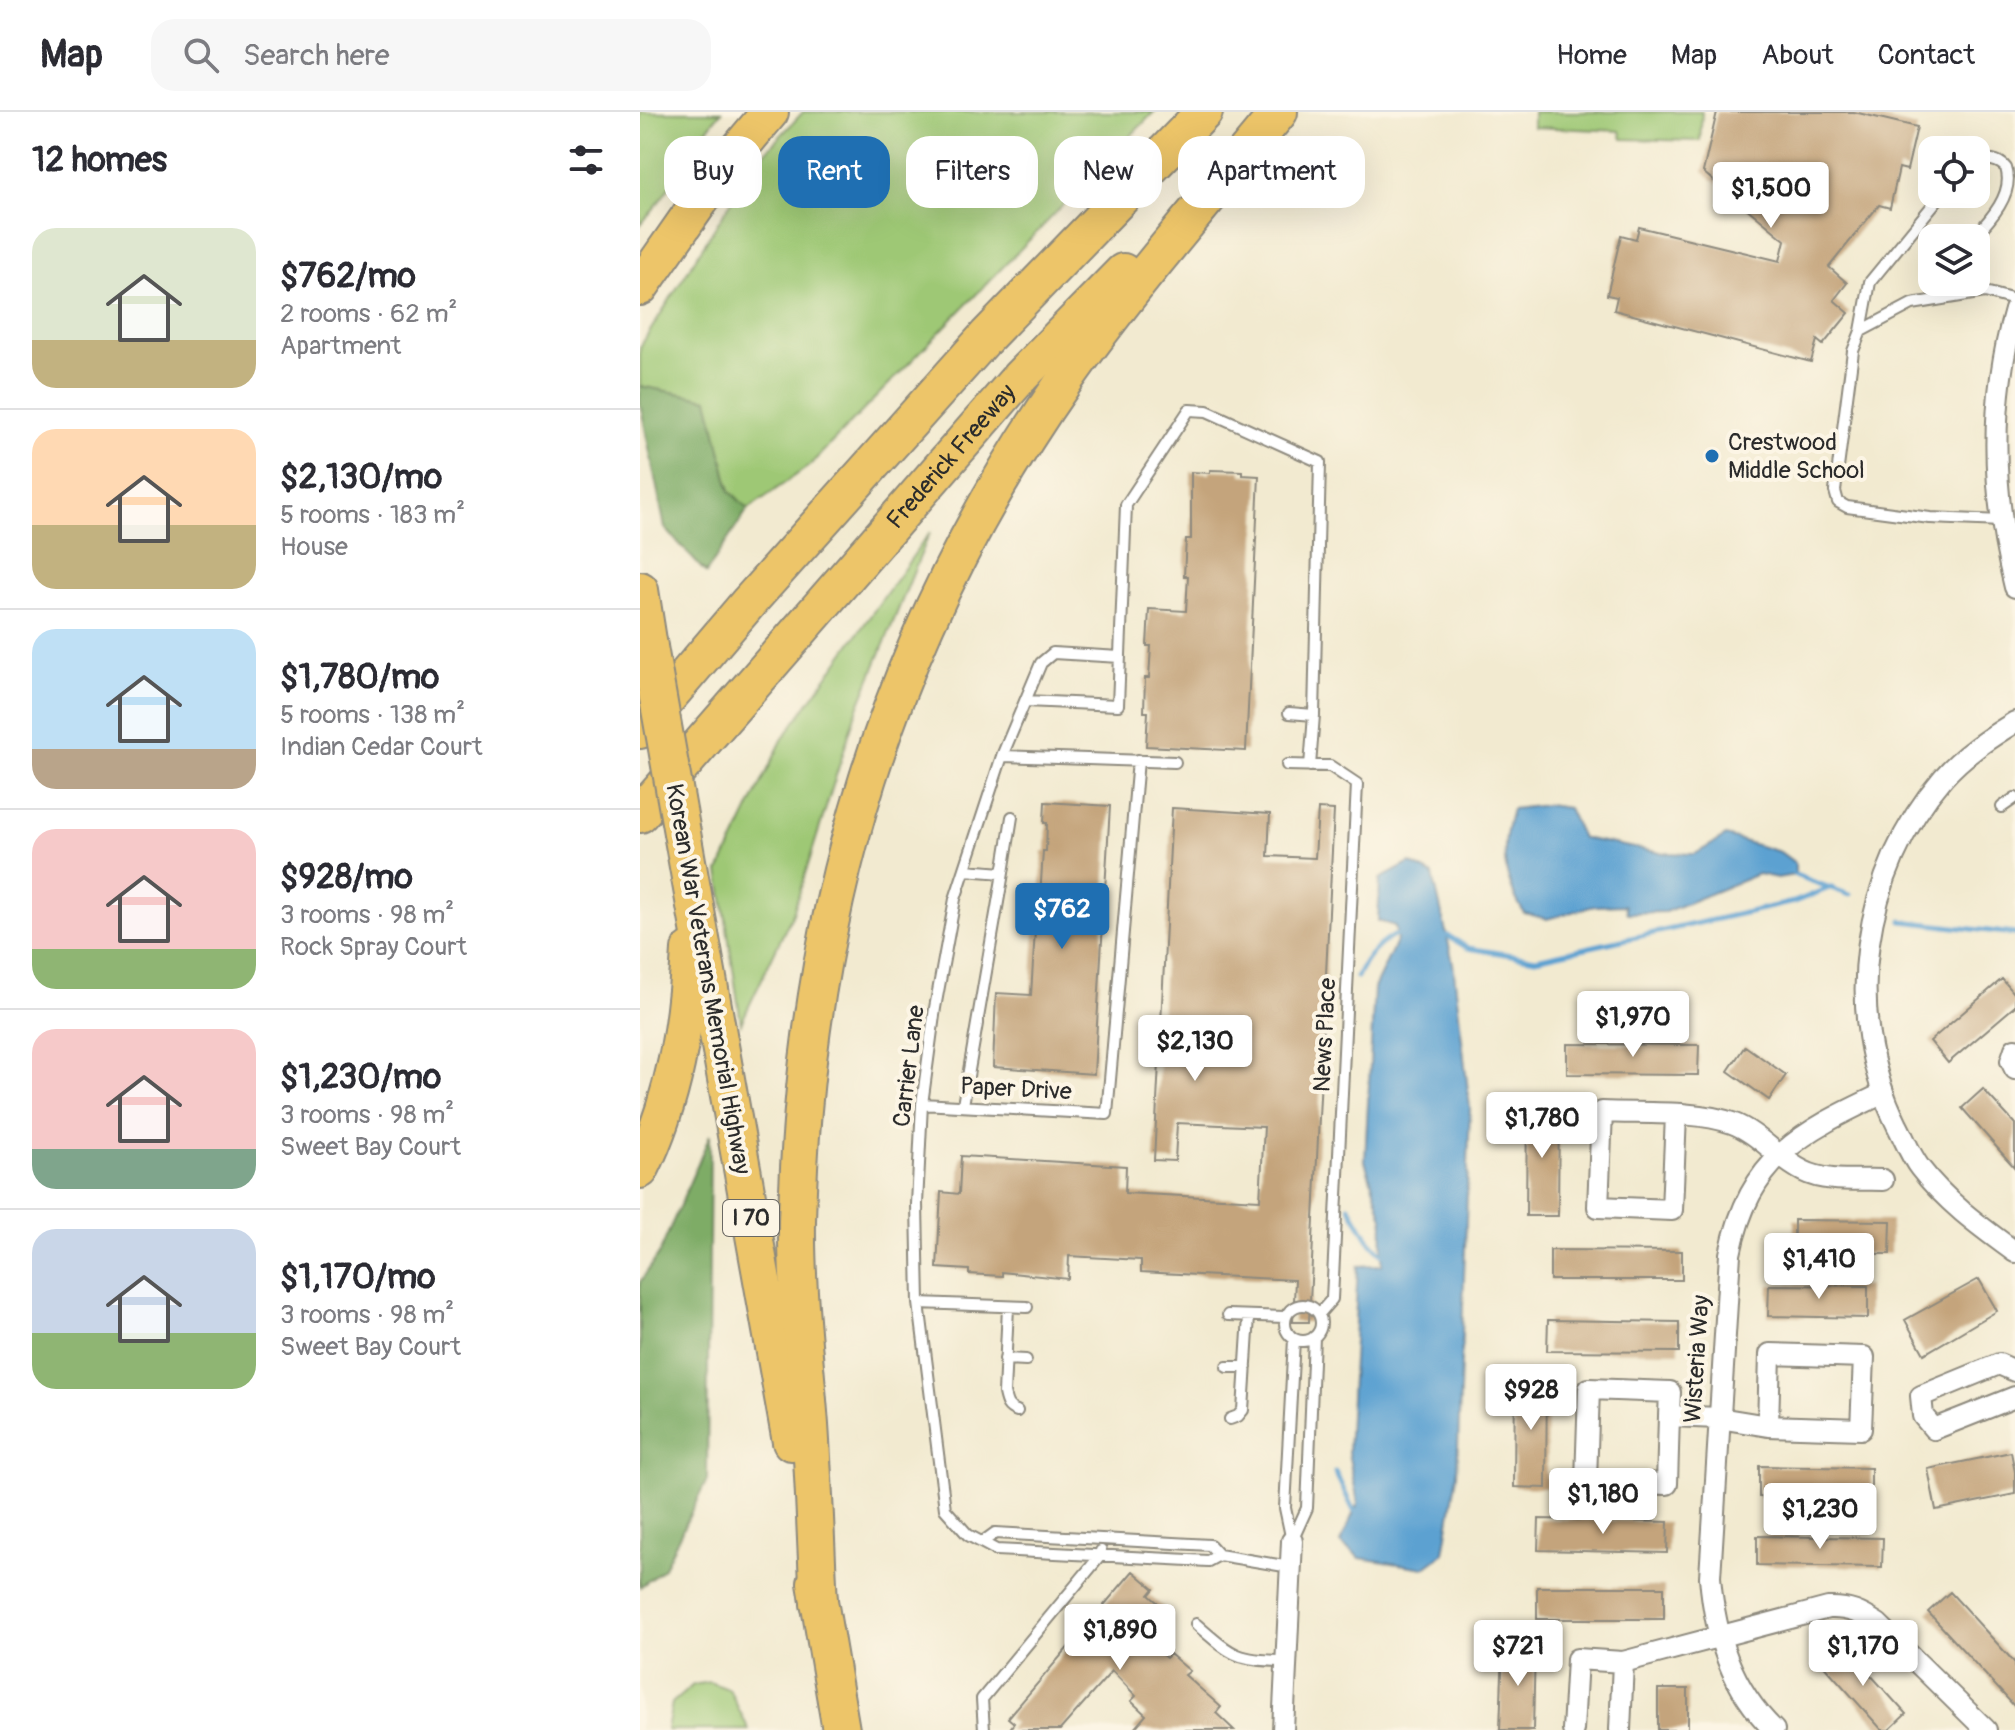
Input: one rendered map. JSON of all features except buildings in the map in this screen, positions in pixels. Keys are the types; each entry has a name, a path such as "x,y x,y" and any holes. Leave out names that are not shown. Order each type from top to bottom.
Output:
{"highway":[{"path":"640,286 723,168 770,112"},
{"path":"640,730 749,602 987,336 1204,112"},
{"path":"819,1604 797,1226 800,1137 819,974 835,891 857,809 896,696 928,618 969,534 1009,467 1065,380 1125,301 1279,112"},
{"name":"Frederick Freeway","path":"640,814 1019,378 1279,112"},
{"name":"Korean War Veterans Memorial Highway","path":"640,590 819,1604"},
{"path":"640,1170 667,1104 686,1008 690,951 682,833"},
{"name":"I 70","path":"819,1604 841,1730"}],"street":[{"path":"2015,310 2006,341 1996,426 1996,473 2015,587"},
{"path":"2015,722 1970,753 1945,776 1920,807 1897,846 1883,880 1871,924 1865,995 1870,1046 1882,1094 1919,1167 1964,1214 2015,1252"},
{"path":"2015,1049 2011,1061 2015,1069"},
{"name":"Wisteria Way","path":"1774,1730 1741,1691 1729,1666 1712,1601 1710,1577 1734,1230 1748,1197 1779,1155 1812,1128 1882,1094"},
{"path":"1676,1115 1672,1210 1598,1207 1602,1112 1676,1115 1731,1123 1752,1134 1804,1172 1822,1177 1883,1180"},
{"path":"1669,1416 1719,1418 1768,1426 1861,1429 1864,1357 1770,1354 1768,1426"},
{"path":"2015,1371 1999,1364 1921,1396 1923,1416 1934,1429 2015,1397"},
{"path":"1589,1389 1670,1392 1669,1416 1667,1484 1586,1481 1589,1389"},
{"path":"1283,1730 1292,1541"},
{"path":"1573,1730 1577,1659 1623,1662 1828,1608 1844,1607 1858,1611 1878,1624 1986,1730"},
{"path":"1620,1730 1623,1662"}],"lane":[{"path":"1987,224 2004,206 2011,182 2006,168 1996,161 1990,161"},
{"path":"1931,208 1870,282 1861,331 1853,351 1835,491 1838,502 1847,507 1930,518 2002,521"},
{"path":"1990,293 2015,300"},
{"path":"1861,331 1912,304 1956,296"},
{"path":"1025,701 1118,705 1126,505 1189,410 1207,411 1320,462 1310,766 1287,765"},
{"name":"Carrier Lane","path":"1120,657 1053,653 1041,663 1002,756 955,899 922,1104 917,1204 919,1303 945,1509 968,1535 996,1550 1208,1561 1219,1555 1290,1567"},
{"path":"1289,713 1314,715"},
{"path":"1002,756 1175,762"},
{"name":"Paper Drive","path":"922,1104 1107,1114 1138,760"},
{"name":"News Place","path":"1310,766 1330,766 1357,784 1332,1299 1319,1314"},
{"path":"2002,807 2015,798"},
{"path":"963,1105 1012,817"},
{"path":"965,870 1003,873"},
{"path":"919,1303 1027,1307"},
{"path":"1292,1541 1307,1508 1314,1337 1321,1322 1313,1308 1297,1306 1285,1317 1284,1326 1294,1339 1301,1342 1314,1337"},
{"path":"1008,1307 1006,1402 1017,1411"},
{"path":"1228,1315 1285,1317"},
{"path":"1230,1419 1243,1410 1249,1316"},
{"path":"1292,1541 1285,1508 1294,1339"},
{"path":"1005,1359 1026,1360"},
{"path":"1227,1367 1246,1367"},
{"name":"Carrier Lane","path":"984,1541 995,1533 1103,1538 1210,1545 1219,1555"},
{"path":"984,1730 982,1699 1100,1556 1103,1538"},
{"path":"1196,1624 1232,1655 1262,1661 1286,1661"}],"green space":[{"path":"640,112 721,112 703,136 664,136 664,195 640,225"},
{"path":"803,112 1154,112 1131,136 1054,136 1054,208 1060,208 809,466 748,509 730,491 708,399 640,386 640,347 727,208 762,208 762,156 778,139 778,208 890,208 890,136 780,136"},
{"path":"1533,112 1702,112 1700,141 1622,139 1620,131 1533,127"},
{"path":"640,386 708,399 730,491 748,509 706,573 665,528 640,403"},
{"path":"930,532 855,715 793,913 741,1023 719,872 782,740"},
{"path":"710,1135 707,1480 663,1569 640,1587 640,1282 659,1254"},
{"path":"709,1682 729,1689 749,1730 667,1730 672,1703 693,1685"}],"water":[{"path":"1547,805 1568,808 1582,838 1661,853 1695,854 1726,836 1780,852 1795,863 1795,875 1777,878 1758,874 1665,912 1627,913 1625,905 1594,906 1547,919 1524,913 1507,875 1505,850 1508,824 1512,809"},
{"path":"1410,863 1433,875 1453,963 1470,1108 1457,1475 1444,1553 1424,1568 1360,1558 1340,1543 1358,1503 1348,1453 1358,1266 1382,1265 1383,1218 1365,1161 1374,988 1397,940 1395,926 1378,921 1380,879"}],"waterway":[{"path":"1795,875 1850,895"},
{"path":"1442,936 1448,936 1468,948 1536,959 1794,902 1832,887"},
{"path":"1902,921 2015,934"},
{"path":"1357,977 1374,951 1386,940 1400,934"},
{"path":"1349,1206 1369,1240 1382,1254"},
{"path":"1335,1472 1354,1511"}],"place":[{"name":"Crestwood Middle School","path":"1712,456"}]}
